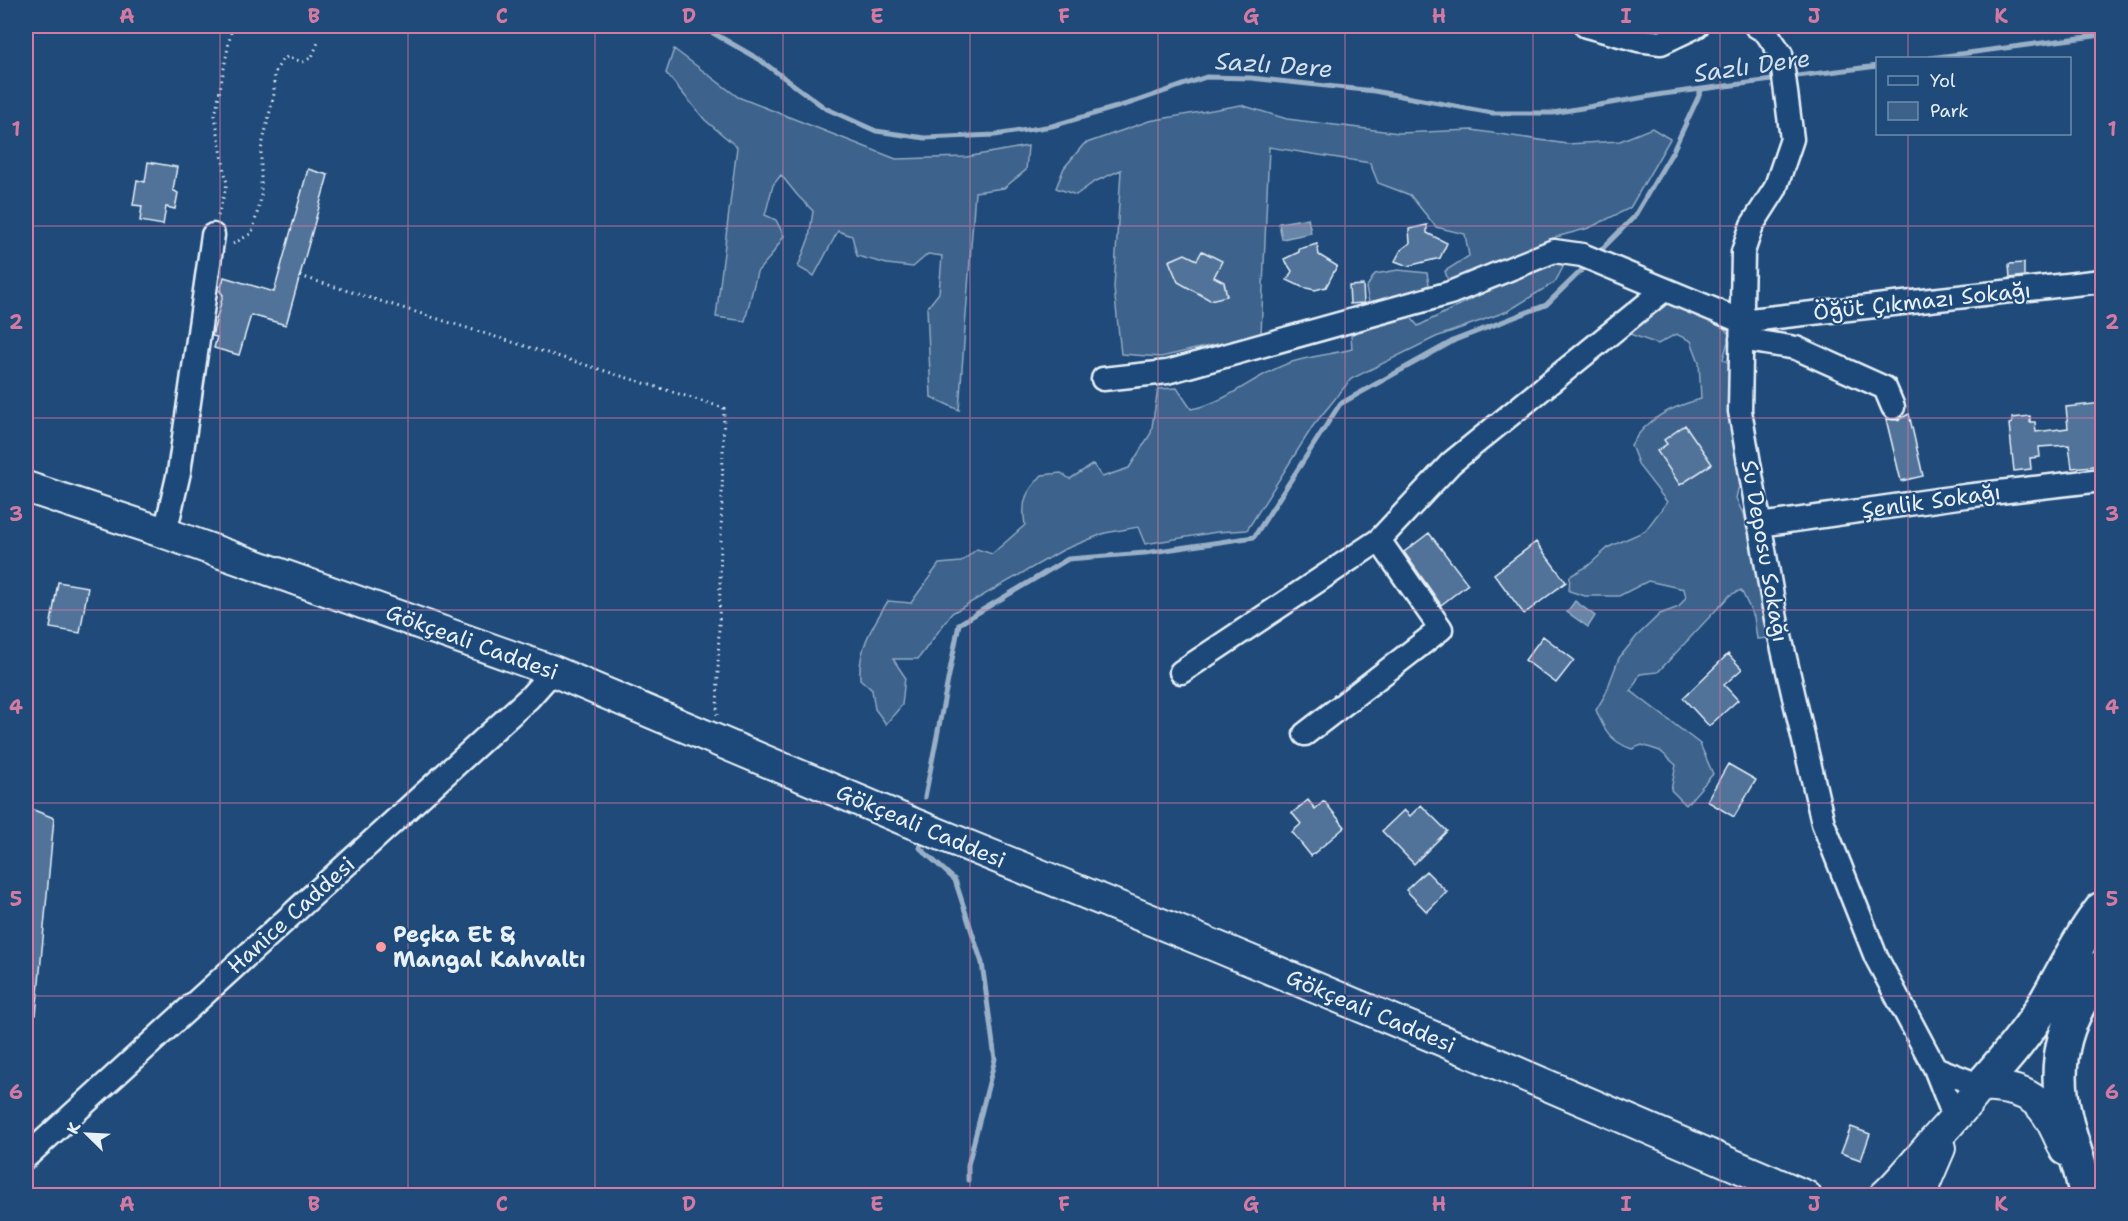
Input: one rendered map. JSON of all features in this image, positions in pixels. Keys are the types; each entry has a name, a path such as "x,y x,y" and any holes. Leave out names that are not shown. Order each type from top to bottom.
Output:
{"highway":[{"path":"1981,1086 2005,1059 2043,1007 2072,955 2103,909"},
{"path":"2086,1190 2059,1083 2061,1052 2062,1042 2074,1013 2103,967"}],"main road":[{"name":"Gökçeali Caddesi","path":"26,487 165,533 553,671 912,824 1218,947 1794,1190 1820,1196"},
{"path":"1884,1196 1955,1119 1981,1086 2021,1091 2038,1101 2052,1120 2086,1190"},
{"path":"1923,1196 1934,1159 1955,1119"}],"street":[{"path":"1586,26 1638,40 1661,43 1697,26"},
{"name":"Su Deposu Sokağı","path":"1756,26 1766,32 1781,54 1792,139 1775,189 1752,225 1743,252 1740,411 1776,619 1823,823 1876,957 1935,1068 1955,1119"},
{"path":"165,533 179,472 212,243"},
{"path":"1103,379 1167,372 1450,293 1554,251 1582,255 1664,290 1741,330 1796,348 1885,388 1893,407"},
{"name":"Öğüt Çıkmazı Sokağı","path":"1741,330 2103,281"},
{"path":"1181,672 1379,540 1451,463 1664,290"},
{"name":"Şenlik Sokağı","path":"1759,525 1965,496 2103,480"},
{"path":"1305,734 1441,629 1379,540"},
{"name":"Hanice Caddesi","path":"26,1157 529,698 553,671"},
{"path":"1935,1068 1981,1086"}],"path":[{"path":"232,26 215,116 227,184 212,243 226,248 252,233 261,198 261,150 274,94 274,74 282,60 287,57 303,62 312,57 319,40"},
{"path":"300,276 724,408 717,739"}],"green space":[{"path":"674,49 738,97 896,159 966,157 1028,146 1026,170 1004,188 975,192 959,410 931,397 927,308 939,293 942,256 928,254 913,267 887,264 857,256 852,236 838,231 814,276 798,267 809,238 813,211 781,175 773,185 765,215 776,220 784,236 757,272 745,321 716,317 737,147 705,120 666,73"},
{"path":"1241,105 1287,119 1399,133 1472,130 1567,144 1620,141 1652,128 1670,139 1630,208 1589,228 1556,237 1500,262 1448,281 1445,271 1469,256 1465,234 1436,227 1410,195 1378,183 1370,163 1269,147 1261,334 1161,357 1121,354 1114,288 1121,170 1094,182 1076,195 1056,188 1064,168 1084,144 1149,121"},
{"path":"1568,258 1555,282 1508,311 1436,337 1351,379 1313,426 1247,530 1217,532 1145,544 1138,527 1105,533 1063,550 952,613 918,659 893,659 905,677 902,705 886,724 875,709 872,690 860,679 861,657 867,638 888,601 911,603 939,564 961,562 977,549 992,554 1025,525 1026,497 1042,475 1061,473 1070,479 1093,464 1102,477 1129,468 1151,433 1158,389 1177,388 1191,409 1205,406 1279,367 1299,360 1352,349 1351,335 1372,322 1409,315 1418,326 1549,260"},
{"path":"1398,270 1427,273 1429,284 1419,293 1369,302 1366,288 1375,274"},
{"path":"1674,298 1718,322 1730,335 1723,359 1733,366 1743,469 1736,498 1747,523 1771,638 1757,639 1754,617 1741,590 1730,595 1658,672 1640,674 1631,691 1700,744 1713,774 1686,805 1671,790 1676,765 1660,751 1642,745 1632,749 1613,739 1602,724 1596,710 1605,695 1619,658 1637,636 1660,614 1679,607 1686,597 1684,589 1648,581 1619,596 1585,596 1569,591 1570,576 1588,566 1609,547 1645,531 1667,502 1639,466 1631,445 1644,428 1661,415 1701,399 1699,362 1691,341 1676,334 1658,344 1624,332 1649,302"}],"shaded area":[{"path":"1308,218 1311,233 1282,239 1279,223"},
{"path":"1575,601 1595,616 1588,627 1567,612"}],"building":[{"path":"148,162 177,167 173,190 178,193 175,209 166,207 163,225 140,221 142,206 133,205 137,180 145,182"},
{"path":"308,169 328,175 286,325 251,315 239,355 214,348 217,337 212,336 223,295 220,291 224,277 274,292"},
{"path":"1427,225 1427,233 1447,243 1440,258 1408,266 1395,261 1401,250 1410,243 1409,229"},
{"path":"1317,244 1319,255 1337,266 1326,287 1315,290 1287,280 1292,271 1284,259 1299,252 1299,249"},
{"path":"1202,251 1222,261 1214,277 1224,282 1227,296 1210,300 1178,282 1169,261 1185,254 1197,260"},
{"path":"2024,263 2024,276 2010,278 2009,264"},
{"path":"1363,285 1364,303 1350,304 1349,286"},
{"path":"2103,403 2103,465 2072,468 2069,445 2039,447 2040,457 2030,458 2031,469 2014,471 2009,424 2012,423 2012,418 2030,416 2030,422 2035,422 2036,432 2068,428 2066,407"},
{"path":"1909,414 1923,476 1901,481 1886,419 1898,420"},
{"path":"1685,425 1712,464 1680,485 1657,451 1667,444 1664,440"},
{"path":"1429,533 1468,584 1441,605 1404,552"},
{"path":"1536,542 1566,582 1524,614 1494,574"},
{"path":"58,582 88,587 80,633 50,628"},
{"path":"1543,636 1574,660 1556,683 1525,660"},
{"path":"1728,654 1742,669 1724,685 1738,700 1709,726 1683,698"},
{"path":"1728,764 1756,780 1734,817 1707,801"},
{"path":"1308,800 1315,809 1324,801 1345,827 1311,856 1292,832 1301,824 1292,813"},
{"path":"1421,805 1447,831 1414,864 1382,831 1404,810 1410,816"},
{"path":"26,807 54,818 36,1015 26,1015"},
{"path":"1426,871 1447,892 1427,912 1406,890"},
{"path":"1851,1127 1870,1134 1861,1160 1841,1153"}],"waterway":[{"name":"Sazlı Dere","path":"701,26 760,60 825,108 876,131 925,138 995,135 1052,126 1134,102 1206,77 1251,78 1374,91 1492,113 1553,113 1663,94 1780,79"},
{"name":"Sazlı Dere","path":"1937,57 2102,35"},
{"name":"Sazlı Dere","path":"1789,77 1876,66"},
{"path":"1596,255 1634,217 1673,151 1702,89"},
{"path":"925,797 959,624 1068,559 1145,553 1254,537 1340,404 1455,340 1546,305 1588,264"},
{"path":"921,837 920,848 955,880 982,963 995,1059 968,1165 968,1180"}],"place":[{"name":"Peçka Et & Mangal Kahvaltı","path":"381,947"}]}
